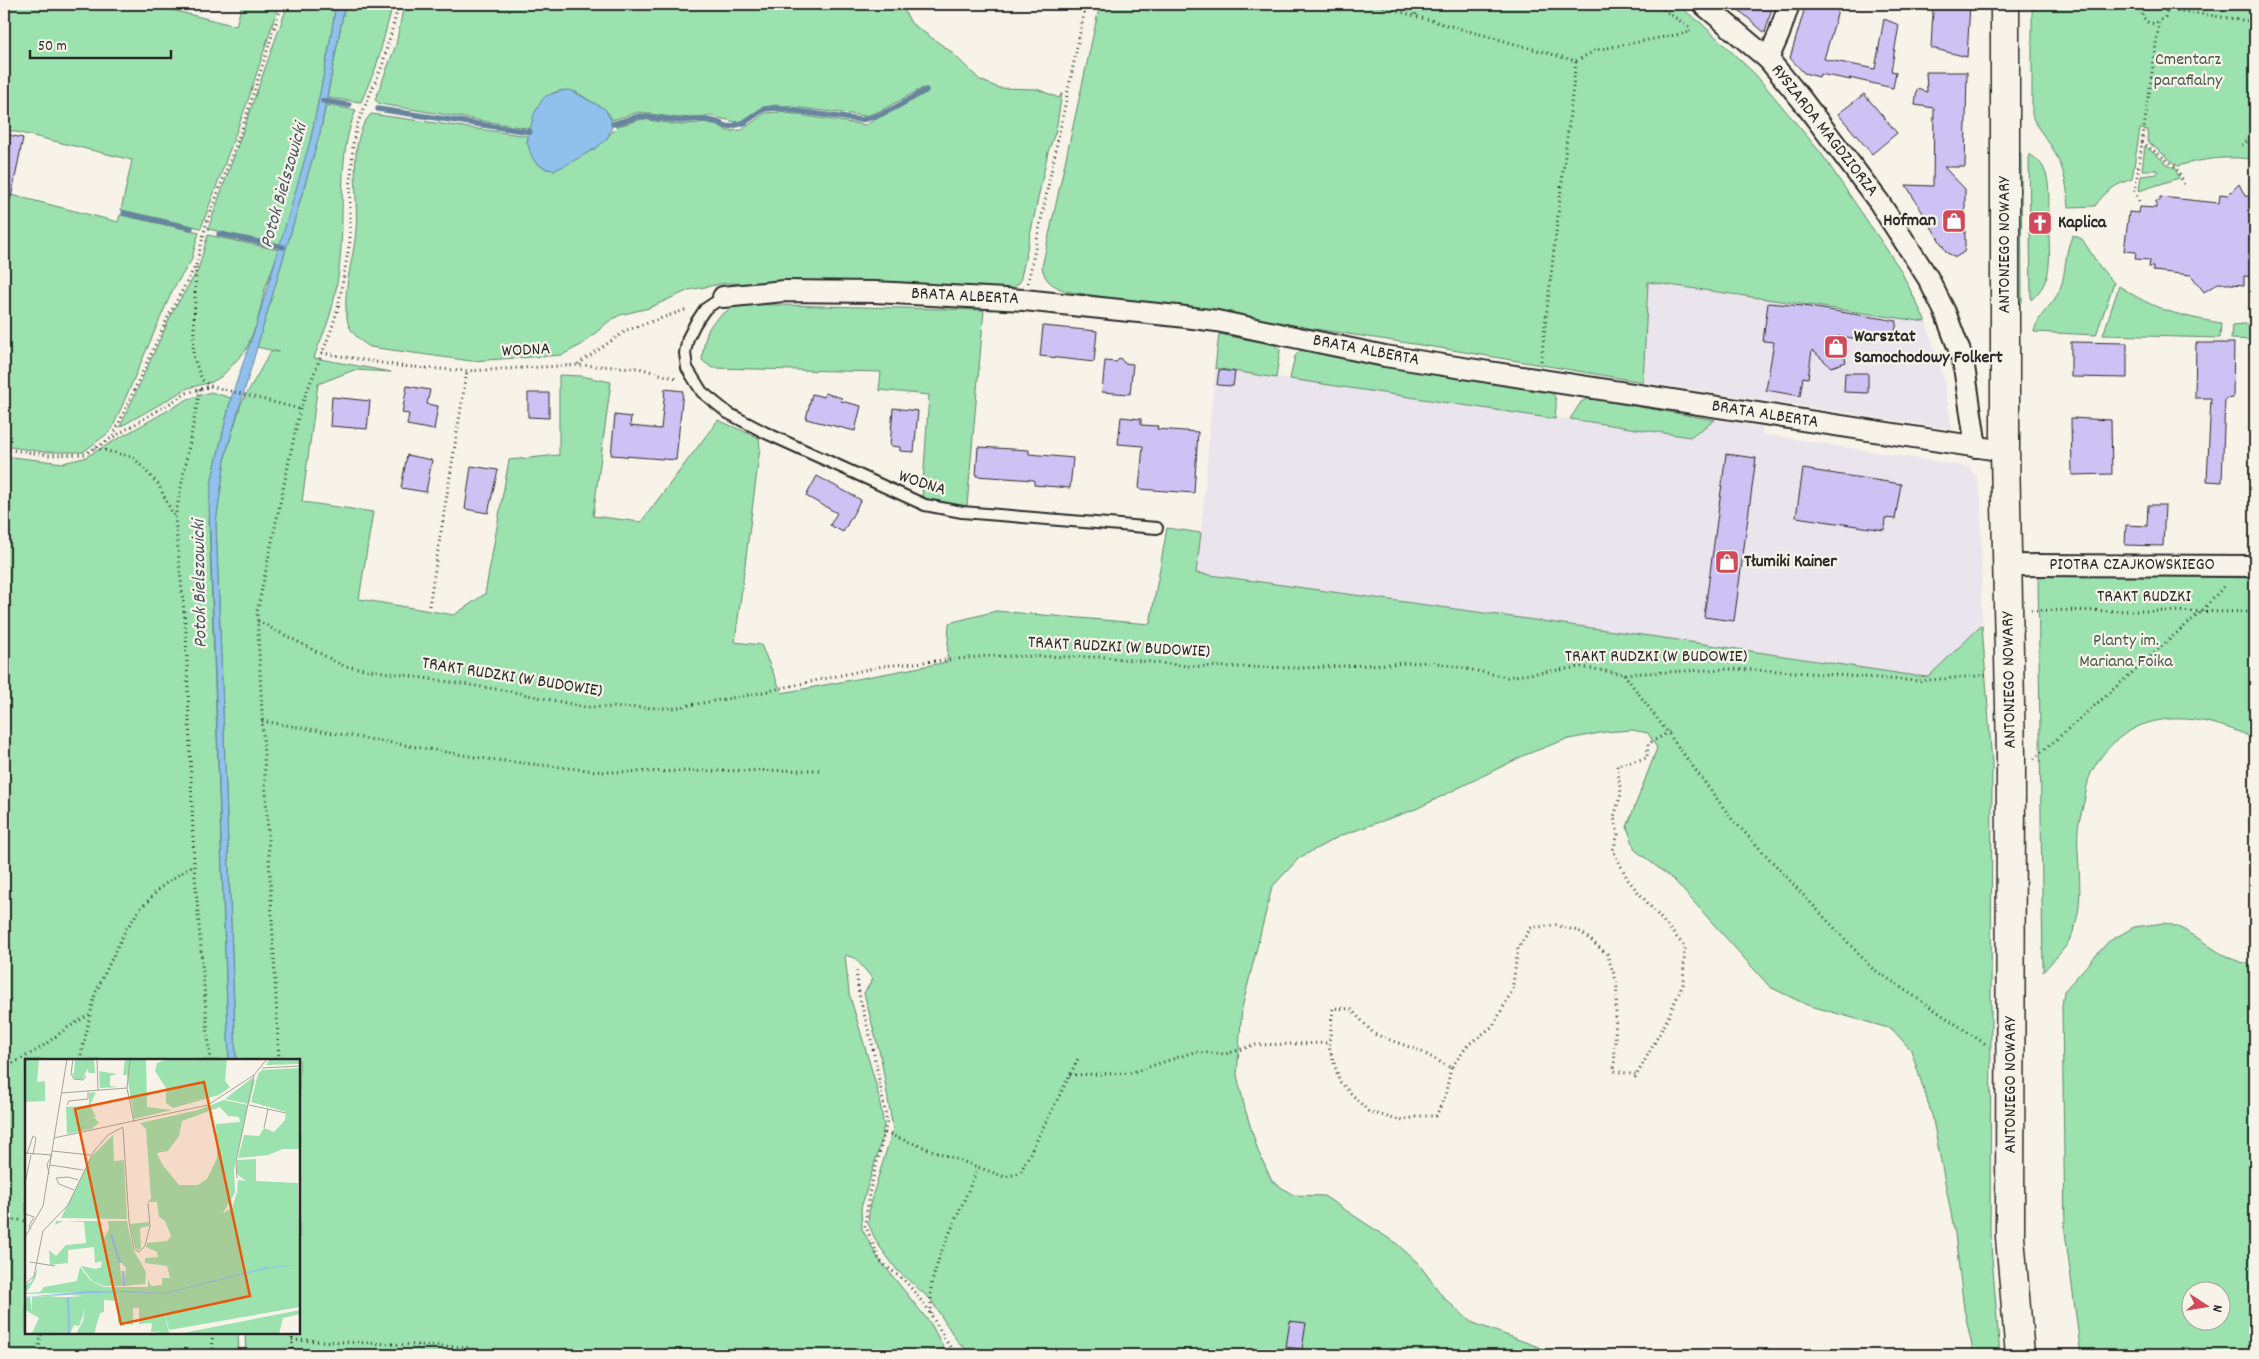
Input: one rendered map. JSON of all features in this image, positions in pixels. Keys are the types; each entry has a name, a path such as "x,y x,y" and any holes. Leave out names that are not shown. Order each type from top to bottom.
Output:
{"street":[{"name":"RYSZARDA MAGDZIORZA","path":"1703,4 1768,60 1802,100 1879,202 1928,278 1945,312 1963,360 1976,447"},
{"path":"1768,60 1789,4"},
{"name":"ANTONIEGO NOWARY","path":"2006,4 2005,451 2009,565 2012,1062 2010,1237 2020,1355"},
{"name":"BRATA ALBERTA","path":"723,297 784,291 857,291 1024,300 1218,321 1385,356 2005,451"},
{"name":"PIOTRA CZAJKOWSKIEGO","path":"2009,565 2249,566"}],"lane":[{"name":"WODNA","path":"723,297 705,309 688,338 686,353 687,368 702,392 728,413 766,433 925,505 962,512 1157,528"}],"path":[{"path":"282,4 244,123 206,225 196,265 193,356 202,380 211,386 300,409"},
{"path":"279,1059 257,612 300,409 338,308 350,241 350,193 353,144 357,125 382,66 399,4"},
{"path":"1024,300 1086,4"},
{"path":"1374,4 1576,61 1596,50 1691,32 1689,27 1655,4"},
{"path":"1415,16 1419,4"},
{"path":"2116,4 2142,6 2144,20 2152,24 2160,23"},
{"path":"2139,201 2135,192 2160,23 2166,17 2167,9 2165,4"},
{"path":"2167,9 2255,22"},
{"path":"1539,380 1576,61"},
{"path":"2242,145 2255,135"},
{"path":"2142,142 2176,167 2184,185"},
{"path":"113,436 169,315 196,265"},
{"path":"578,364 627,330 723,297"},
{"name":"WODNA","path":"322,353 400,366 467,371 578,364 640,368 673,377 702,392"},
{"path":"429,606 467,371"},
{"path":"4,449 65,456 85,454 187,393 211,386"},
{"path":"200,389 175,518 186,632 194,864 210,1059"},
{"path":"94,448 133,457 158,484 175,518"},
{"path":"2033,760 2202,611 2249,566"},
{"name":"TRAKT RUDZKI","path":"2033,610 2255,612"},
{"name":"TRAKT RUDZKI (W BUDOWIE)","path":"258,621 344,666 509,691 585,707 674,708 754,694 884,666 988,656 1104,657 1187,666 1300,668 1432,662 1507,677 1581,668 1623,674 1728,669 1780,670 1918,682 1995,674"},
{"path":"1623,674 1669,732 1732,819 1872,968 1990,1046"},
{"path":"262,721 487,759 605,772 821,770"},
{"path":"1451,1068 1420,1051 1374,1034 1351,1009 1333,1008 1329,1044 1340,1082 1368,1111 1400,1121 1420,1116 1436,1116 1445,1096 1451,1068 1468,1045 1492,1026 1512,992 1518,948 1531,928 1556,925 1581,932 1607,954 1617,983 1614,1070 1636,1076 1665,1024 1683,984 1685,947 1628,880 1612,850 1618,834 1614,817 1621,794 1617,765 1647,758 1648,744 1669,732"},
{"path":"80,1059 95,994 125,931 140,908 161,888 194,864"},
{"path":"856,971 860,999 872,1043 888,1122 869,1194 865,1226 880,1261 907,1283 931,1314 948,1344 957,1355"},
{"path":"4,1068 39,1049 90,1014"},
{"path":"1070,1075 1130,1073 1194,1052 1226,1054 1254,1045 1329,1044"},
{"path":"885,1133 1005,1177 1020,1173 1079,1056"},
{"path":"931,1314 931,1286 940,1255 978,1168"},
{"path":"4,1218 25,1221"},
{"path":"4,1239 12,1220"},
{"path":"37,1355 42,1334"},
{"path":"212,1334 213,1355"},
{"path":"292,1334 293,1355"},
{"path":"292,1340 466,1347 487,1355"},
{"path":"946,1355 957,1355"}],"shaded area":[{"path":"1646,282 1926,322 1943,377 1952,429 1643,382"},
{"path":"1215,368 1690,437 1715,420 1763,427 1762,434 1969,467 1977,478 1981,497 1982,625 1928,677 1664,638 1195,573 1201,533"}],"green space":[{"path":"4,4 148,4 236,26 242,4 279,4 248,100 201,228 121,210 132,160 4,129"},
{"path":"288,4 336,4 311,138 281,245 208,229"},
{"path":"345,4 393,4 376,67 361,102 327,98"},
{"path":"404,4 901,4 911,23 950,51 980,80 999,88 1037,89 1059,98 1062,93 1056,130 1048,152 1020,282 1013,288 1001,290 726,283 689,290 649,308 620,315 608,322 583,344 562,355 471,361 370,347 359,339 348,323 346,296 356,230 356,154 363,125 371,114 528,136 527,142 536,163 547,169 555,170 596,148 618,126 642,119 681,125 706,122 718,125 728,131 742,130 765,113 780,112 865,125 928,92 923,88 880,111 866,116 776,105 762,108 743,120 736,122 711,116 677,118 639,112 612,120 606,111 580,94 563,90 549,96 539,107 532,129 380,104 375,100 396,45"},
{"path":"1100,4 1676,4 1701,23 1755,74 1821,153 1900,269 1926,322 1648,282 1643,382 1440,348 1065,291 1050,282 1045,276 1042,267"},
{"name":"Cmentarz parafialny","path":"2032,4 2255,4 2255,160 2216,158 2178,166 2147,141 2148,130 2140,129 2132,179 2111,189 2095,206 2069,207 2062,168 2032,115"},
{"path":"326,105 356,110 350,126 344,160 341,247 336,290 328,321 314,358 391,372 354,370 318,384 302,502 373,512 359,599 454,615 485,594 509,460 559,455 559,375 581,376 611,382 593,516 641,522 718,420 759,438 760,448 735,642 761,645 782,693 947,662 949,623 996,611 1150,624 1167,528 1201,533 1196,573 1664,638 1910,675 1928,677 1982,625 1992,764 1990,1234 2000,1355 1974,1355 1964,1309 1955,1234 1932,1115 1911,1050 1892,1029 1807,1005 1770,987 1674,880 1635,850 1627,827 1657,748 1648,733 1632,730 1605,732 1564,740 1525,755 1416,809 1340,836 1299,858 1272,887 1242,1008 1237,1075 1258,1151 1272,1181 1293,1195 1324,1196 1397,1244 1418,1263 1444,1298 1471,1322 1560,1355 975,1354 959,1344 931,1300 897,1270 877,1243 868,1223 870,1204 893,1129 881,1058 864,993 873,979 855,958 845,955 849,993 877,1088 884,1125 880,1146 861,1208 862,1229 878,1258 931,1324 945,1350 929,1351 929,1355 246,1355 245,1334 300,1334 300,1059 236,1059 216,522 226,453 241,404 271,351 279,352 257,347 320,133"},
{"path":"2145,146 2171,167 2175,167 2179,178 2139,191 2141,176 2157,174 2157,170 2142,170"},
{"path":"2014,152 2021,153 2022,302 2015,303"},
{"path":"2029,154 2037,159 2046,173 2049,197 2049,215 2036,215 2031,220 2031,226 2036,231 2049,231 2049,268 2044,285 2031,300"},
{"path":"4,193 118,222 120,215 199,232 191,261 173,289 112,429 83,452 44,452 4,446"},
{"path":"208,235 279,250 265,289 257,323 246,350 222,376 212,382 188,388 120,427 173,311 198,270"},
{"path":"2073,235 2082,239 2100,267 2114,283 2096,335 2034,332 2038,320 2060,289 2068,248"},
{"path":"2119,286 2144,301 2168,311 2192,318 2221,323 2220,338 2103,335"},
{"path":"739,304 984,310 967,506 922,498 929,395 879,390 881,372 712,368 702,360 705,339 711,326 721,315"},
{"path":"2255,323 2255,340 2231,339 2232,325"},
{"path":"1219,334 1275,345 1280,350 1276,378 1215,368"},
{"path":"1310,349 1544,388 1555,397 1555,419 1290,379 1295,356 1301,350"},
{"path":"211,392 231,398 212,479 209,522 229,1059 25,1059 25,1334 238,1334 239,1355 4,1355 4,456 63,463 84,458 188,399"},
{"path":"1587,399 1715,420 1690,437 1570,419 1581,402"},
{"name":"Planty im. Mariana Foika","path":"2038,574 2255,578 2255,739 2232,729 2209,723 2186,719 2164,720 2143,725 2123,735 2106,751 2091,773 2078,825 2080,877 2078,914 2075,926 2066,946 2043,972"},
{"path":"2164,923 2188,932 2229,957 2255,965 2255,1355 2081,1355 2065,1232 2062,1006 2064,991 2108,942 2134,927"}],"water":[{"path":"336,4 345,4 320,133 226,453 216,522 236,1059 229,1059 209,504 212,479 231,398 257,323 311,138"},
{"path":"570,90 605,109 613,124 607,139 596,148 555,170 547,169 536,163 527,142 534,114 546,96"}],"building":[{"path":"1732,4 1773,4 1765,33"},
{"path":"1806,4 1840,4 1824,59 1875,69 1884,19 1899,25 1891,71 1896,72 1893,88 1849,78 1851,80 1820,74 1819,77 1804,73 1790,58"},
{"path":"1938,4 1970,4 1967,57 1931,48 1933,9 1938,9"},
{"path":"1926,72 1967,72 1965,167 1944,167 1965,189 1965,246 1964,252 1956,257 1947,253 1906,185 1933,186 1934,108 1915,105 1917,89 1927,92"},
{"path":"1864,94 1897,133 1872,154 1838,114"},
{"path":"4,134 23,138 11,198 4,197"},
{"path":"2239,184 2245,196 2253,197 2251,210 2255,211 2255,277 2244,276 2244,285 2218,283 2204,292 2191,275 2153,271 2153,267 2149,267 2150,260 2135,259 2136,252 2124,251 2129,212 2139,213 2140,207 2156,208 2156,201 2160,201 2160,197 2219,203 2220,194 2228,195"},
{"name":"Kaplica","path":"2036,215 2049,215 2049,231 2036,231 2031,226 2031,220"},
{"path":"1768,303 1803,306 1897,321 1894,338 1872,334 1871,341 1839,336 1846,362 1831,367 1812,350 1808,378 1803,377 1800,396 1766,390 1774,342 1763,341"},
{"path":"1043,326 1097,331 1094,362 1040,356"},
{"path":"2071,342 2127,343 2127,378 2071,377"},
{"path":"2196,343 2234,343 2233,398 2225,399 2222,482 2207,481 2211,398 2195,398"},
{"path":"1120,358 1124,363 1133,364 1130,394 1102,392 1105,361 1116,362"},
{"path":"1219,370 1235,372 1233,386 1217,385"},
{"path":"1845,373 1868,373 1868,393 1844,392"},
{"path":"407,386 430,390 427,404 438,406 434,430 407,425 409,414 402,413"},
{"path":"665,389 683,391 676,460 611,455 615,415 631,417 630,426 661,429"},
{"path":"528,393 549,393 549,418 528,417"},
{"path":"825,393 842,398 841,401 861,406 855,431 806,419 812,394 824,397"},
{"path":"332,397 370,401 367,429 330,426"},
{"path":"893,408 918,411 914,452 900,451 900,447 890,446"},
{"path":"1121,417 1141,419 1141,425 1158,426 1157,429 1198,432 1194,493 1139,489 1143,446 1118,444"},
{"path":"2071,418 2111,420 2112,474 2072,475"},
{"path":"978,447 1029,450 1029,454 1073,458 1070,488 1034,485 1034,480 976,476"},
{"path":"1726,454 1756,458 1734,621 1704,617"},
{"path":"407,455 432,460 426,492 401,488"},
{"path":"471,466 498,470 488,513 465,509"},
{"path":"1803,469 1901,484 1895,519 1885,518 1884,530 1796,517"},
{"path":"817,476 861,500 843,532 830,525 837,513 806,496"},
{"path":"2148,505 2165,505 2163,546 2125,545 2126,525 2147,526"},
{"path":"1290,1321 1306,1323 1302,1349 1286,1347"}],"waterway":[{"path":"613,124 640,116 680,121 701,119 717,122 728,127 744,123 764,109 775,108 860,120 886,112 926,90"},
{"path":"323,101 349,105"},
{"path":"378,109 530,132"},
{"path":"124,213 191,228"},
{"name":"Potok Bielszowicki","path":"219,234 283,247"}],"place":[{"name":"Hofman","path":"1954,221"},
{"name":"Kaplica","path":"2040,223"},
{"name":"Warsztat Samochodowy Folkert","path":"1836,347"},
{"name":"Tłumiki Kainer","path":"1727,562"}]}
